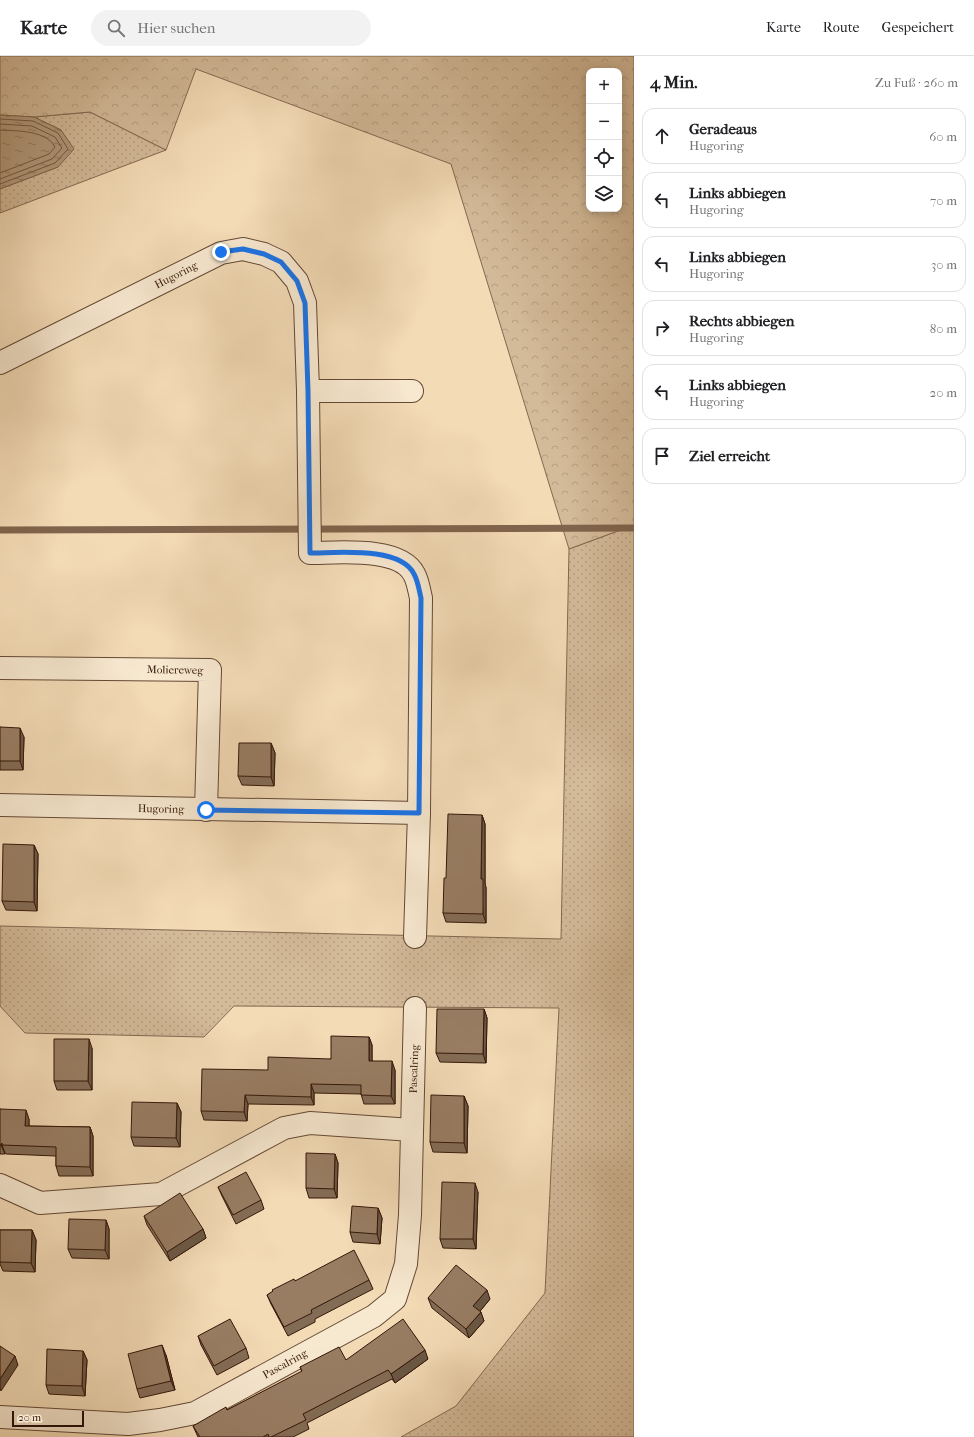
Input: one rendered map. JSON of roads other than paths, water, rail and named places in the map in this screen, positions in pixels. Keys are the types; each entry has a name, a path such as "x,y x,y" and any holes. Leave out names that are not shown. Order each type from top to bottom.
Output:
{"street":[{"name":"Hugoring","path":"0,363 221,252 243,249 264,254 281,262 297,281 305,303 308,391 310,553 376,553 401,560 414,573 421,598 419,813 0,805"},
{"path":"308,391 412,391"},
{"name":"Moliereweg","path":"0,668 210,670 206,810"},
{"path":"415,937 419,813"},
{"name":"Pascalring","path":"0,1417 128,1424 196,1413 374,1316 395,1299 406,1264 410,1215 415,1008"},
{"path":"0,1184 40,1203 161,1194 284,1128 310,1124 412,1130"}],"water":[{"path":"0,115 34,117 61,130 74,149 58,167 0,189"}],"waterway":[{"path":"0,530 634,528"}]}
